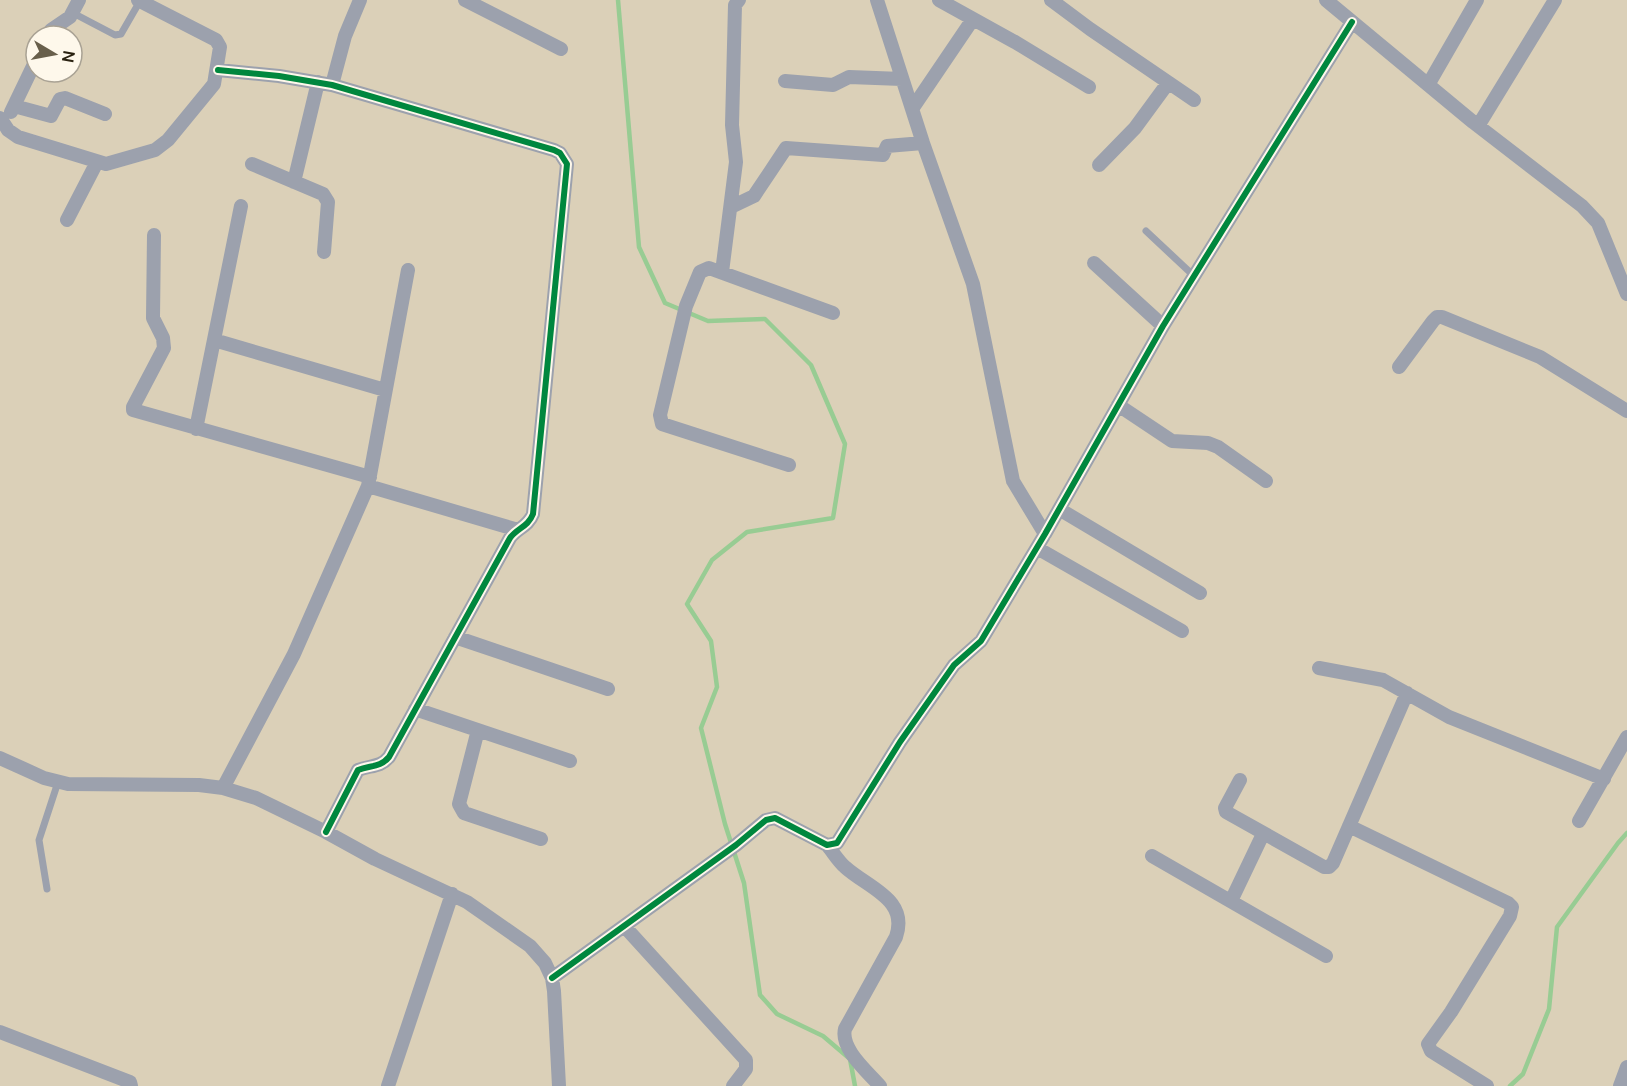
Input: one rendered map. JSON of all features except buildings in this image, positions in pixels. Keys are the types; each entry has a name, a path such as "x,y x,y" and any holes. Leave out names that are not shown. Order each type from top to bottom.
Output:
{"street":[{"path":"59,24 73,14 79,0"},
{"path":"294,182 325,84 360,0"},
{"path":"465,0 561,49"},
{"path":"722,272 736,162 732,125 735,4 738,0"},
{"path":"877,0 923,143 973,284 1013,481 1045,534"},
{"path":"939,0 1016,42 1089,87"},
{"path":"1051,0 1089,30 1194,100"},
{"path":"1326,0 1478,126 1582,206 1598,223 1627,294"},
{"path":"1428,85 1478,0"},
{"path":"1478,126 1555,0"},
{"path":"25,84 14,106 2,122 18,137 98,162 111,163 148,153 162,146 187,120 212,88 218,70 220,47 216,40 139,1"},
{"path":"912,109 973,20"},
{"path":"827,845 837,843 900,742 954,665 981,641 1037,548 1163,326 1352,22"},
{"path":"218,70 279,76 325,84 554,150 560,153 567,164 533,514 526,526 510,538 384,763 358,770 326,832"},
{"path":"784,81 833,85 849,77 902,79"},
{"path":"1098,165 1135,128 1168,82"},
{"path":"14,106 51,116 60,99 65,98 105,114"},
{"path":"731,207 754,195 786,148 883,155 887,146 923,143"},
{"path":"67,220 98,162"},
{"path":"252,164 326,197 328,202 324,252"},
{"path":"196,429 241,206"},
{"path":"154,235 153,318 163,338 164,348 133,410 518,530"},
{"path":"1094,263 1163,326"},
{"path":"789,465 662,424 660,414 686,306 700,272 709,268 833,313"},
{"path":"223,788 294,654 369,482 408,270"},
{"path":"1399,367 1433,321 1437,317 1442,317 1540,357 1627,411"},
{"path":"214,340 385,390"},
{"path":"1118,405 1172,441 1208,443 1218,447 1266,481"},
{"path":"1059,509 1200,593"},
{"path":"1037,548 1182,631"},
{"path":"455,637 608,689"},
{"path":"1318,668 1375,677 1449,717 1604,779"},
{"path":"1240,780 1226,812 1324,867 1329,867 1333,863 1407,693"},
{"path":"415,709 570,761"},
{"path":"478,730 459,804 460,809 464,813 542,839"},
{"path":"1579,821 1627,737"},
{"path":"0,758 44,778 68,784 199,784 223,788 256,798 375,859 467,902 530,946 545,963 552,978 559,1086"},
{"path":"552,978 625,927 766,820 775,818 827,845 845,867 890,901 899,917 896,937 843,1036 848,1048 880,1086"},
{"path":"1349,826 1497,897 1512,907 1510,916 1451,1012 1428,1044 1431,1051 1487,1086"},
{"path":"1231,901 1263,834"},
{"path":"1152,856 1326,956"},
{"path":"388,1086 452,894"},
{"path":"625,927 746,1060 746,1069 733,1086"},
{"path":"0,1032 130,1082 131,1086"},
{"path":"1620,1086 1627,1067"}],"lane":[{"path":"73,14 118,35 121,34 139,1"},
{"path":"1146,231 1194,276"},
{"path":"47,890 39,840 58,782"}],"waterway":[{"path":"618,0 639,247 665,303 708,321 765,319 811,365 845,444 833,518 747,532 712,560 687,604 711,641 717,687 701,728 725,824 744,883 760,995 777,1014 823,1036 850,1059 855,1086"},
{"path":"1510,1086 1523,1074 1549,1009 1557,927 1627,833"}],"cycle path":[{"path":"552,978 736,845 766,820 775,818 827,845 837,843 900,742 954,665 981,641 1045,534 1163,326 1352,22"},
{"path":"218,70 279,76 332,85 554,150 560,153 567,164 533,514 528,522 510,538 389,757 378,765 358,770 326,832"}]}
